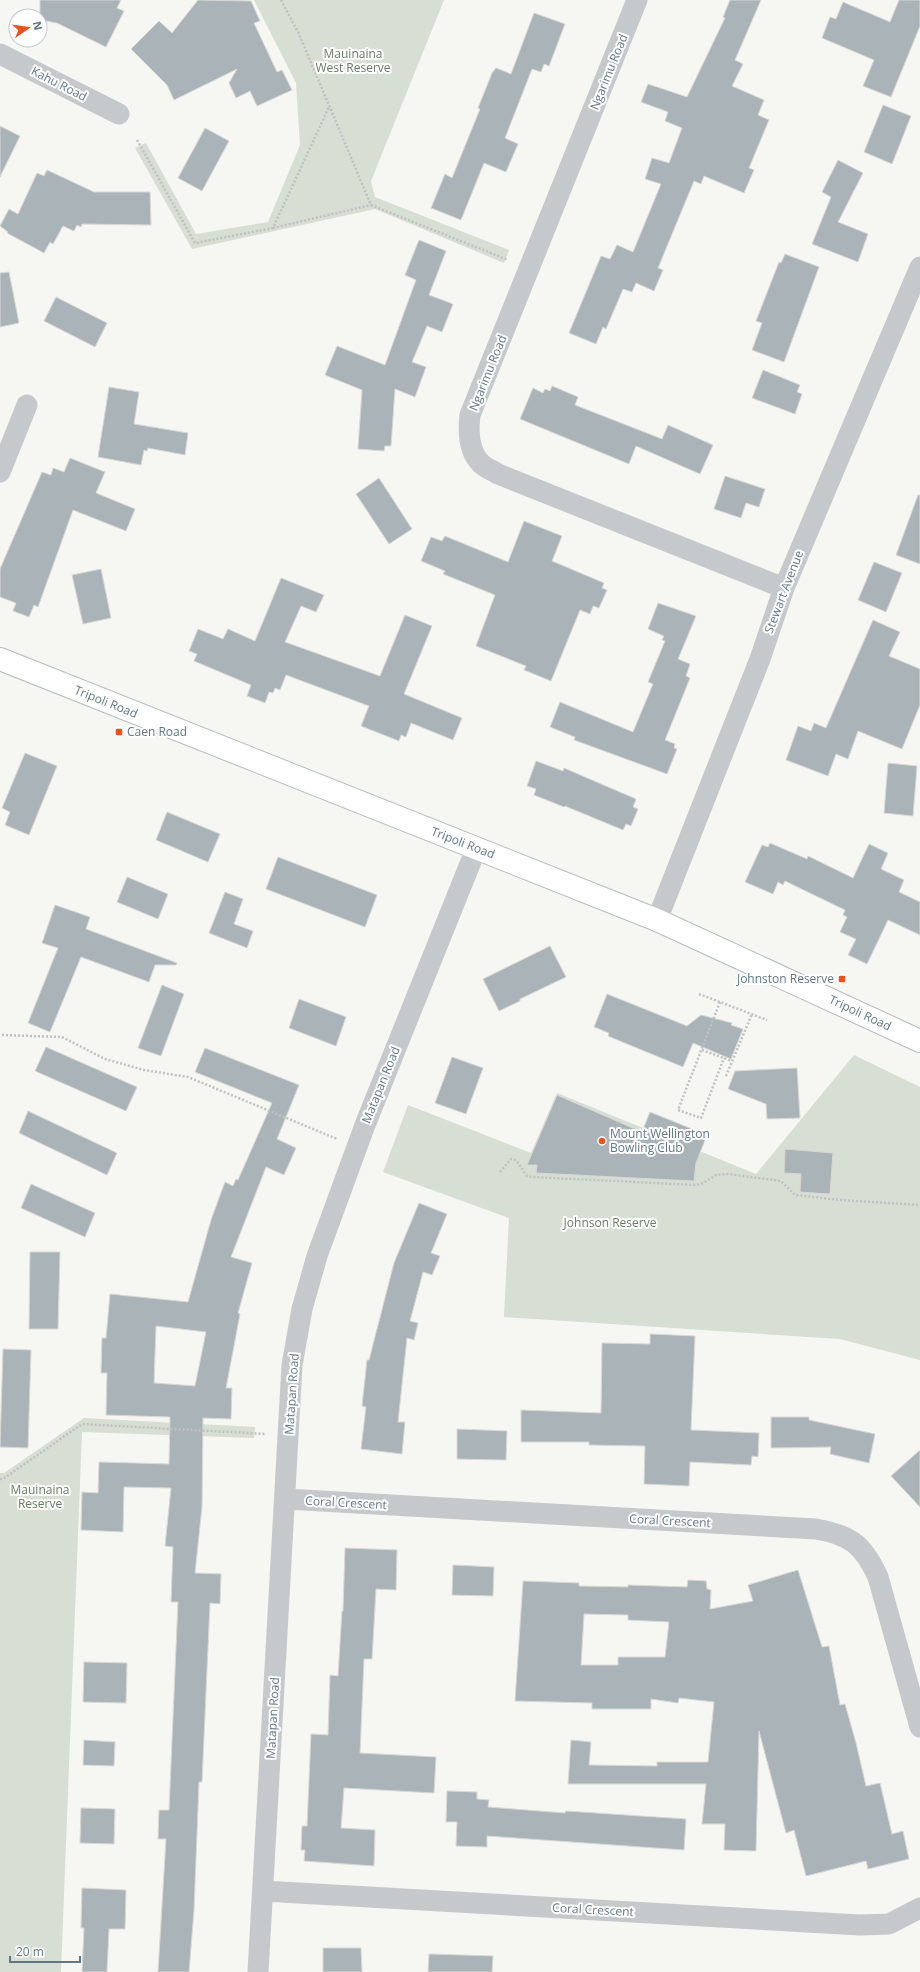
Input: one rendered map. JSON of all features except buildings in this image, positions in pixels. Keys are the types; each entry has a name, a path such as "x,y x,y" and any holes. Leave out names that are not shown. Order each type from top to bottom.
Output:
{"street":[{"name":"Ngarimu Road","path":"637,0 470,415 468,433 472,450 483,466 498,474 784,588"},
{"name":"Kahu Road","path":"0,54 119,114"},
{"name":"Stewart Avenue","path":"657,920 757,667 784,588 916,291 920,267"},
{"path":"0,472 27,405"},
{"name":"Tripoli Road","path":"0,659 657,920 920,1041"},
{"name":"Matapan Road","path":"258,1972 286,1499 292,1365 302,1309 317,1256 365,1125 476,849"},
{"name":"Coral Crescent","path":"286,1499 808,1529 837,1533 855,1543 871,1562 878,1577 920,1727"},
{"name":"Coral Crescent","path":"263,1891 860,1925 889,1924 920,1908"}],"path":[{"path":"281,0 299,34 371,205"},
{"path":"273,228 329,106"},
{"path":"137,140 195,243 273,228 371,205 510,260"},
{"path":"699,994 767,1020"},
{"path":"720,1002 678,1110 701,1118 724,1058"},
{"path":"726,1076 752,1014"},
{"path":"2,1035 62,1037 105,1059 144,1070 188,1077 339,1140"},
{"path":"702,1050 732,1062"},
{"path":"500,1172 511,1159 516,1160 527,1176 532,1177 696,1185 703,1184 716,1175 728,1174 781,1181 795,1195 840,1200 920,1205"},
{"path":"0,1479 3,1479 82,1424 268,1435"}],"green space":[{"name":"Mauinaina West Reserve","path":"254,0 444,0 371,181 375,197 509,250 504,263 375,209 192,249 135,148 146,143 196,234 268,222 300,145 296,83"},
{"name":"Johnson Reserve","path":"854,1055 920,1087 920,1360 840,1339 504,1317 509,1218 383,1172 408,1105 531,1153 557,1093 756,1174"},
{"name":"Mauinaina Reserve","path":"84,1418 255,1427 254,1438 82,1432 61,1972 0,1972 0,1473 4,1473"}],"place":[{"name":"Caen Road","path":"119,732"},
{"name":"Johnston Reserve","path":"842,979"},
{"name":"Mount Wellington Bowling Club","path":"602,1141"}]}
